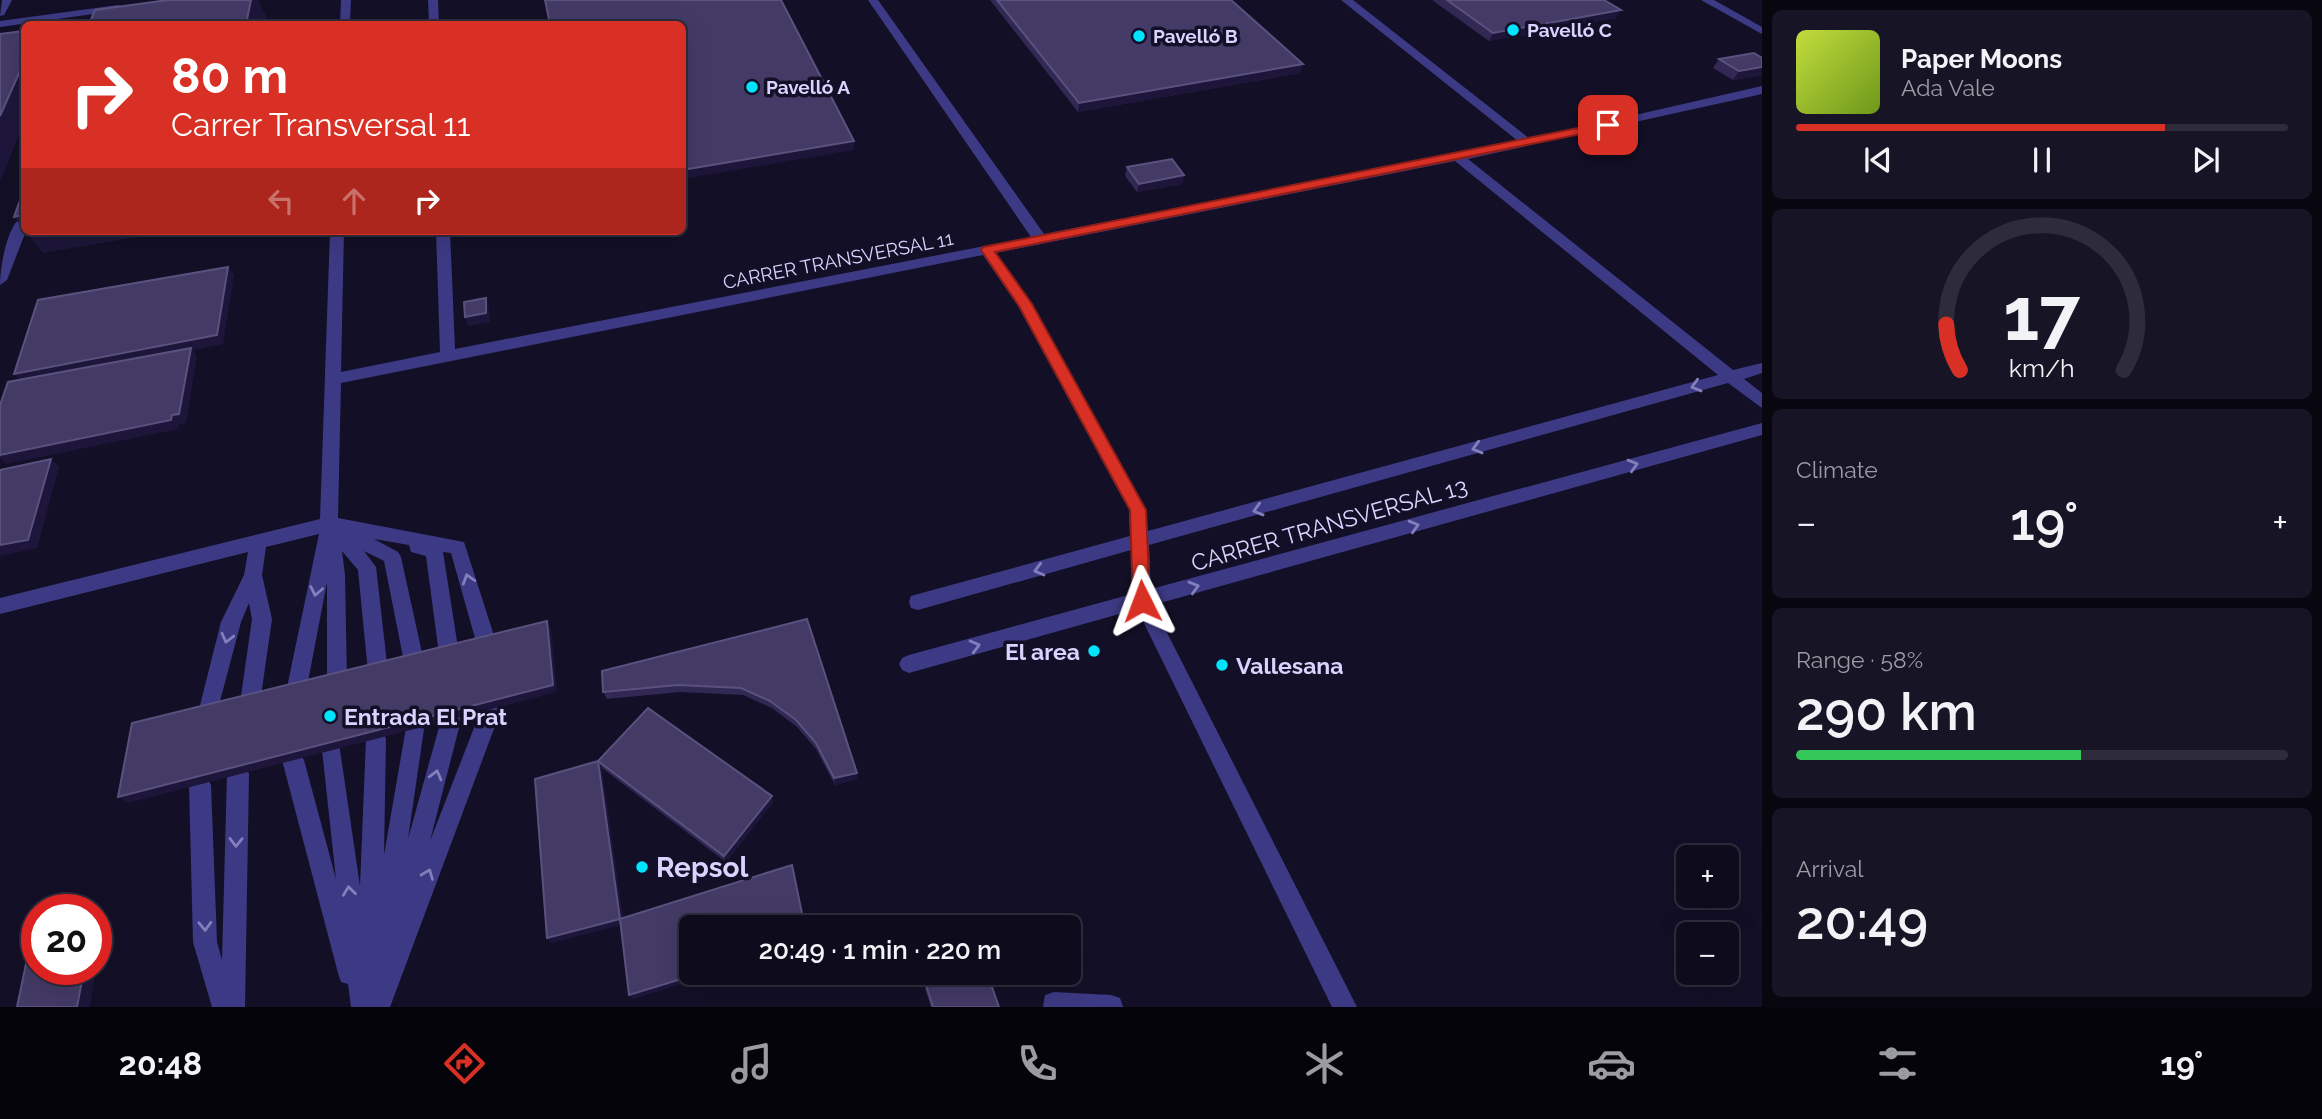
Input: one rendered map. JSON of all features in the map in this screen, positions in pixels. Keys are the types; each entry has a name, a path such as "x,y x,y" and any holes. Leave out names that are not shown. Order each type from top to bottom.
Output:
{"lane":[{"path":"0,13 7,0"},
{"path":"72,14 80,0"},
{"path":"345,21 346,0"},
{"path":"433,0 434,21"},
{"path":"873,0 1040,239"},
{"path":"1346,0 1528,143"},
{"path":"1706,0 1762,31"},
{"path":"22,21 133,6"},
{"path":"105,21 110,9"},
{"path":"0,24 21,21"},
{"name":"CARRER TRANSVERSAL 11","path":"332,379 1528,143 1762,90"},
{"path":"1458,157 1762,402"},
{"path":"0,281 21,228"},
{"path":"337,235 329,524 336,575 337,681"},
{"path":"443,235 448,358"},
{"path":"987,250 1025,304 1138,510 1142,601 1345,1007"},
{"name":"CARRER TRANSVERSAL 13","path":"918,603 1762,368"},
{"name":"CARRER TRANSVERSAL 13","path":"909,664 1762,429"},
{"path":"329,524 434,551 449,654"},
{"path":"329,524 392,557 414,663"},
{"path":"329,524 367,567 377,672"},
{"path":"296,692 329,524"},
{"path":"0,606 329,524 458,547 487,645"},
{"path":"208,713 231,622 253,575 258,543"},
{"path":"250,703 262,619 253,575"},
{"path":"369,1007 491,709"},
{"path":"369,1007 451,720"},
{"path":"369,1007 414,729"},
{"path":"369,1007 376,739"},
{"path":"332,750 369,1007"},
{"path":"293,760 369,1007"},
{"path":"233,1007 238,774"},
{"path":"200,785 205,942 224,1007"},
{"path":"1054,1004 1111,1007"}],"building":[{"path":"168,0 251,0 247,21 90,21 95,10"},
{"name":"Pavelló A","path":"545,0 781,0 854,141 686,169 686,21 549,21"},
{"name":"Pavelló B","path":"997,0 1231,0 1303,64 1079,103"},
{"name":"Pavelló C","path":"1447,0 1604,0 1621,10 1493,33"},
{"path":"21,31 21,69 0,116 0,34"},
{"path":"1754,53 1762,58 1762,67 1739,71 1719,59"},
{"path":"1172,159 1184,175 1139,184 1127,167"},
{"path":"21,197 21,216 14,217"},
{"path":"228,267 217,335 14,374 38,300"},
{"path":"486,298 486,313 465,317 464,302"},
{"path":"191,348 179,414 172,415 171,420 0,455 0,405 8,382"},
{"path":"51,459 28,540 0,545 0,470"},
{"path":"807,619 857,773 834,778 816,743 796,720 770,701 741,688 678,685 603,692 602,671"},
{"name":"Entrada El Prat","path":"547,621 553,685 118,797 132,723"},
{"path":"648,708 772,796 724,856 598,761"},
{"path":"598,761 620,919 547,938 535,779"},
{"path":"792,865 802,915 679,915 679,980 629,995 620,919"},
{"path":"22,985 81,985 77,1007 17,1007"},
{"path":"926,985 991,985 999,1007 933,1007"}],"place":[{"name":"Pavelló C","path":"1513,30"},
{"name":"Pavelló B","path":"1139,36"},
{"name":"Pavelló A","path":"752,87"},
{"name":"El area","path":"1094,651"},
{"name":"Vallesana","path":"1222,665"},
{"name":"Entrada El Prat","path":"330,716"},
{"name":"Repsol","path":"642,867"}],"route":[{"path":"1142,601 1138,510 1025,304 987,250 1608,125"}]}
